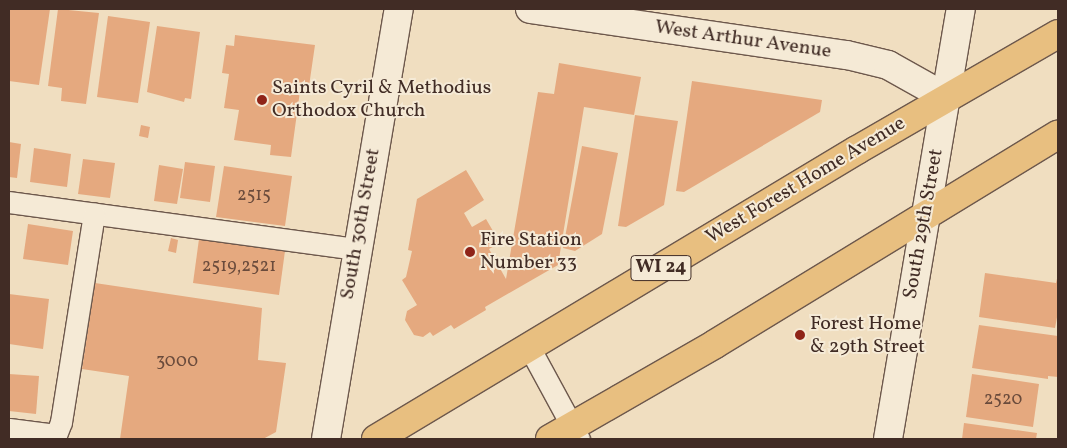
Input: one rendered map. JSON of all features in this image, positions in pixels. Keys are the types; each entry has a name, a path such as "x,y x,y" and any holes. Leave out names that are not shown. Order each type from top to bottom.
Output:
{"main road":[{"name":"West Forest Home Avenue","path":"376,439 947,98 1058,34"},
{"path":"550,439 576,432 1058,135"}],"street":[{"name":"South 30th Street","path":"326,439 356,249 399,9"},
{"name":"West Arthur Avenue","path":"530,9 847,55 888,65 947,98"},
{"name":"South 29th Street","path":"888,439 961,9"}],"lane":[{"path":"9,202 356,249"},
{"path":"9,429 56,436 61,422 94,214"},
{"path":"529,347 576,432"}],"building":[{"path":"9,9 50,9 39,85 9,81"},
{"path":"58,9 99,13 86,104 61,101 62,88 48,86"},
{"path":"108,16 150,22 138,103 97,97"},
{"path":"157,26 200,32 191,99 185,98 184,102 147,92"},
{"name":"Saints Cyril & Methodius Orthodox Church","path":"235,35 315,45 308,93 300,91 291,157 270,155 271,145 234,140 239,110 224,108 229,74 222,73 226,45 234,46"},
{"path":"559,63 641,77 634,115 584,107 558,265 485,307 486,310 454,329 451,325 433,336 430,332 423,337 414,335 405,320 407,311 417,305 402,280 406,277 412,251 408,250 417,199 466,170 484,200 464,213 472,227 486,219 500,243 489,249 506,279 538,92 554,94"},
{"path":"692,81 822,100 820,112 684,192 676,191"},
{"path":"635,115 678,121 664,205 626,227 618,226"},
{"path":"141,125 150,127 148,138 139,136"},
{"path":"9,142 21,144 17,178 9,177"},
{"path":"582,146 618,153 602,234 575,251 563,248"},
{"path":"34,148 71,154 67,187 30,182"},
{"path":"83,159 115,163 110,198 78,194"},
{"path":"185,162 215,166 210,202 180,198"},
{"path":"159,165 183,169 177,204 154,201"},
{"path":"224,166 292,176 285,226 216,217"},
{"path":"28,224 73,231 68,265 23,259"},
{"path":"171,238 178,240 176,253 168,251"},
{"path":"199,239 285,251 279,295 193,283"},
{"path":"985,273 1056,283 1058,274 1058,312 1055,328 979,317"},
{"path":"95,283 262,308 258,360 286,363 276,432 263,439 120,439 129,376 82,369"},
{"path":"9,294 49,299 43,349 9,344"},
{"path":"979,325 1058,336 1058,377 1048,376 1048,379 972,368"},
{"path":"9,374 39,376 36,414 9,411"},
{"path":"972,374 1039,384 1033,427 966,417"},
{"path":"964,423 1037,433 1036,439 962,439"}],"place":[{"name":"Saints Cyril & Methodius Orthodox Church","path":"262,100"},
{"name":"Fire Station Number 33","path":"470,252"},
{"name":"Forest Home & 29th Street","path":"800,335"}]}
